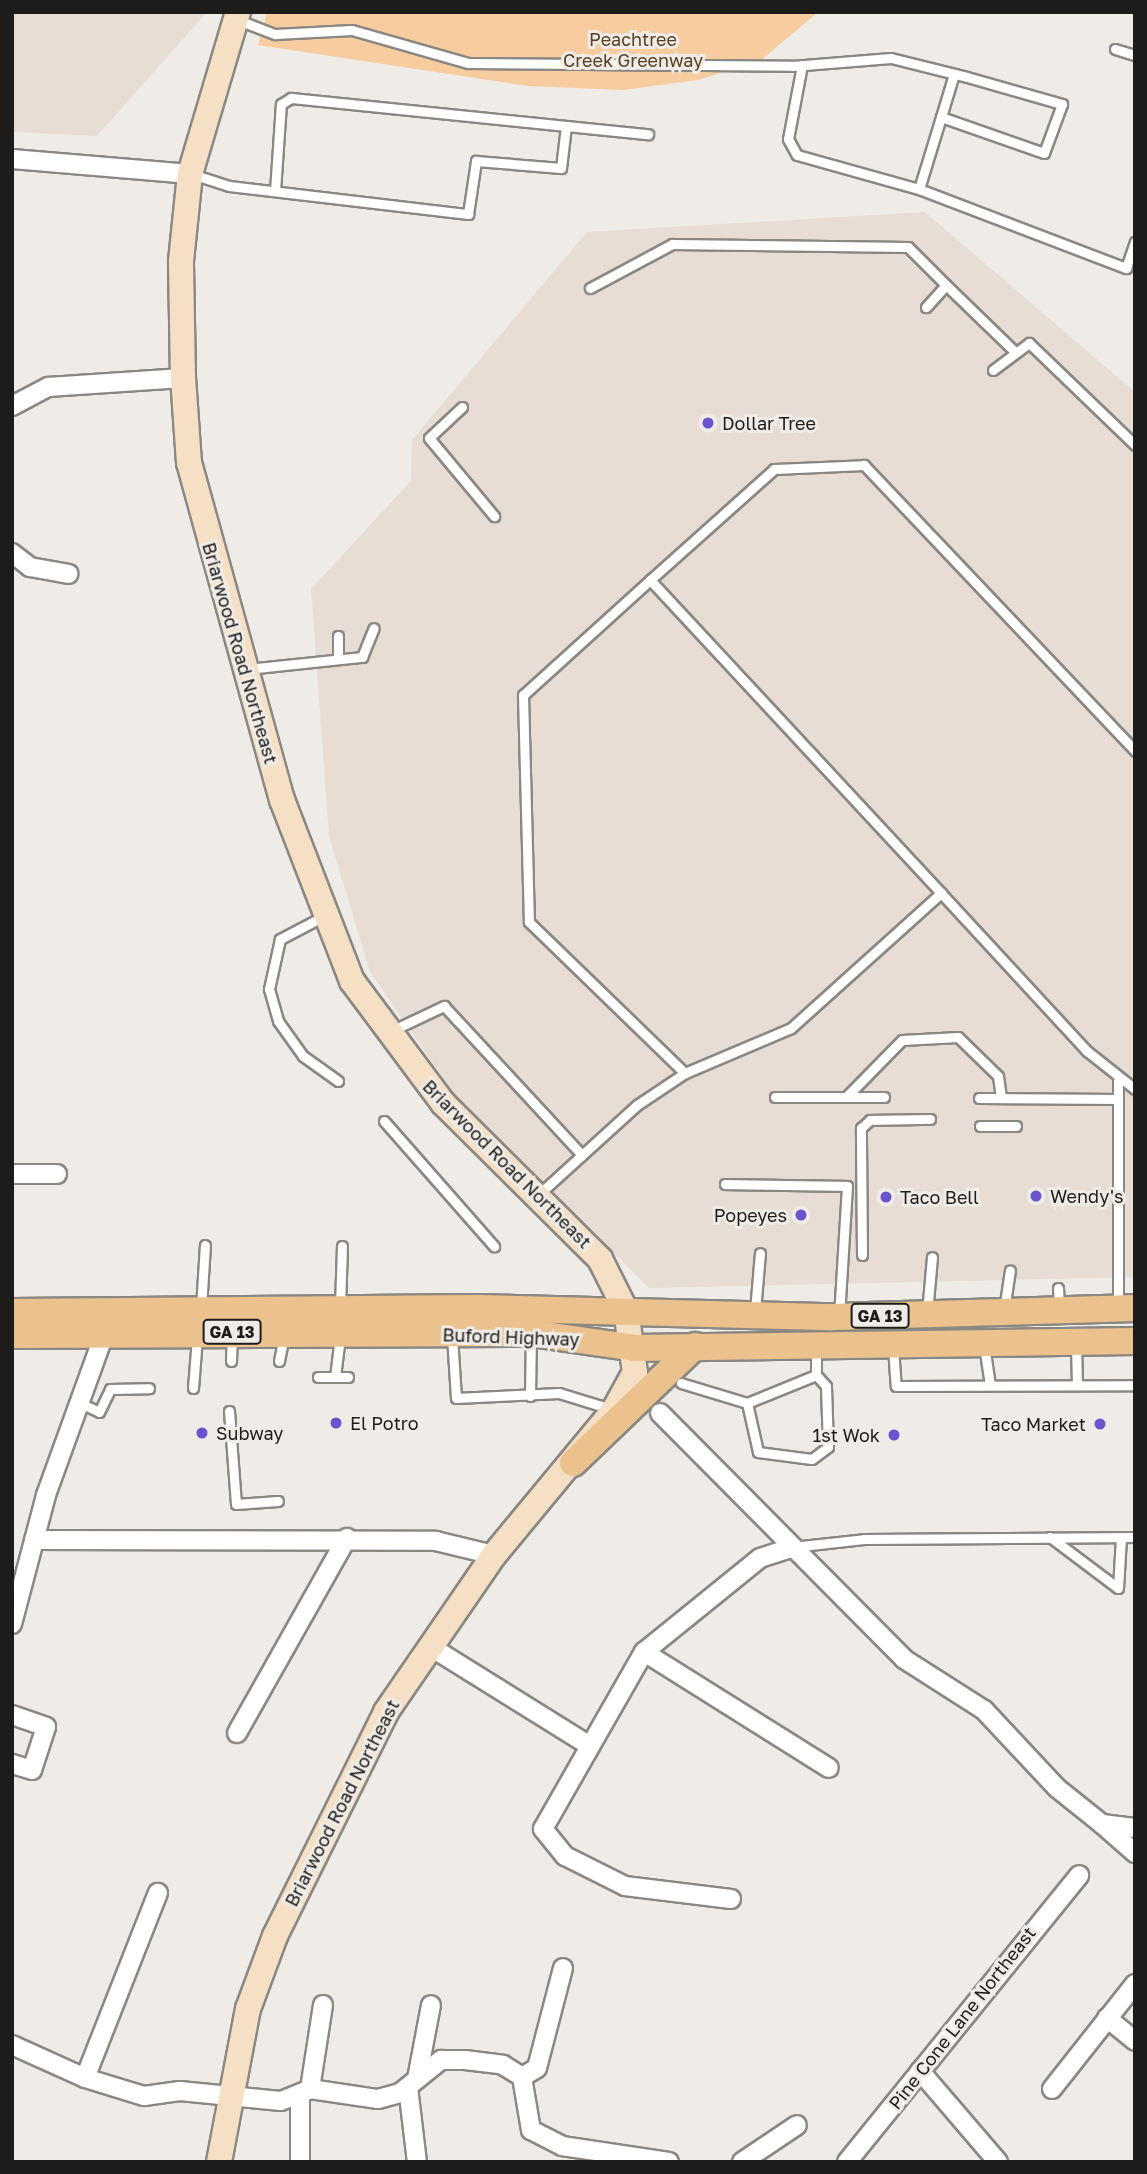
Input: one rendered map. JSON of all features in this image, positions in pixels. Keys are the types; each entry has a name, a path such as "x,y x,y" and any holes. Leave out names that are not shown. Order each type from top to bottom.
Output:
{"main road":[{"name":"Buford Highway","path":"12,1312 199,1322 340,1323 626,1311 755,1317 1004,1312 1058,1299 1126,1309"},
{"name":"Buford Highway","path":"12,1335 104,1335 199,1322 232,1332 285,1333 340,1323 452,1334 531,1334 635,1348 892,1341 1076,1341 1134,1345"},
{"path":"573,1463 695,1346"}],"street":[{"name":"Briarwood Road Northeast","path":"219,2162 248,2009 275,1936 386,1712 494,1555 573,1463 614,1410 635,1372 635,1348 626,1311 600,1259 443,1104 387,1033 352,981 282,800 189,463 183,378 181,261 190,174 237,16"},
{"path":"12,159 190,174"},
{"path":"12,406 48,387 183,378"},
{"path":"12,553 30,567 68,574"},
{"path":"12,1174 57,1174"},
{"path":"12,1624 34,1539 78,1402 104,1335"},
{"path":"660,1413 790,1548 904,1659 984,1710 1057,1788 1135,1853"},
{"path":"34,1539 347,1538 436,1541 494,1555"},
{"path":"237,1733 347,1538"},
{"path":"731,1899 625,1886 565,1856 543,1829 644,1651 760,1558 790,1548"},
{"path":"431,1647 590,1746"},
{"path":"644,1651 830,1768"},
{"path":"12,1715 47,1727 32,1770 12,1764"},
{"path":"1102,1824 1135,1828"},
{"name":"Pine Cone Lane Northeast","path":"848,2162 1079,1875"},
{"path":"85,2078 158,1893"},
{"path":"522,2077 537,2068 564,1968"},
{"path":"1052,2088 1135,1984"},
{"path":"300,2162 305,2092 323,2005"},
{"path":"416,2162 413,2083 431,2005"},
{"path":"1107,2018 1135,2041"},
{"path":"12,2045 85,2078 144,2096 231,2093 281,2101 305,2092 378,2099 413,2083 441,2060 503,2065 522,2077 531,2130 562,2146 669,2162"},
{"path":"920,2071 998,2162"},
{"path":"742,2162 797,2125"}],"lane":[{"path":"237,16 275,34 352,30 468,63 802,65 891,58 1062,104 1044,153 942,117"},
{"path":"1115,49 1135,55"},
{"path":"802,65 788,139 797,155 919,189 1130,270 1135,242"},
{"path":"919,189 954,74"},
{"path":"275,191 281,104 291,98 648,134"},
{"path":"190,174 275,191 468,214 475,161 561,168 566,126"},
{"path":"590,288 672,244 794,241 908,247 1014,351"},
{"path":"926,307 946,285"},
{"path":"993,370 1014,351 1029,343 1063,369 1135,445"},
{"path":"462,407 429,438 494,516"},
{"path":"685,1073 529,922 523,695 774,469 864,465 1135,751"},
{"path":"650,580 1118,1081 1135,1089"},
{"path":"245,669 362,657 374,628"},
{"path":"338,636 338,659"},
{"path":"538,1195 582,1155 685,1073 791,1028 942,893"},
{"path":"325,916 280,939 268,989 278,1021 303,1056 338,1082"},
{"path":"387,1033 444,1006 582,1155"},
{"path":"846,1097 902,1040 958,1037 998,1076 1000,1098"},
{"path":"1118,1081 1126,1309"},
{"path":"775,1097 884,1097"},
{"path":"979,1098 1118,1100"},
{"path":"862,1255 861,1128 870,1120 930,1119"},
{"path":"384,1121 494,1247"},
{"path":"980,1126 1016,1126"},
{"path":"725,1184 847,1186 839,1317"},
{"path":"192,1388 205,1245"},
{"path":"335,1377 340,1323 342,1246"},
{"path":"755,1317 760,1253"},
{"path":"927,1314 932,1257"},
{"path":"1004,1312 1010,1270"},
{"path":"231,1361 232,1332"},
{"path":"279,1361 285,1333"},
{"path":"452,1334 456,1398 559,1393 614,1410"},
{"path":"530,1396 531,1334"},
{"path":"892,1341 896,1386 1135,1385"},
{"path":"984,1341 990,1385"},
{"path":"1076,1341 1077,1384"},
{"path":"747,1403 758,1452 782,1459 821,1456 828,1447 826,1386 816,1374 816,1343"},
{"path":"681,1383 747,1403 816,1374"},
{"path":"318,1377 348,1377"},
{"path":"78,1402 99,1412 110,1389 149,1388"},
{"path":"229,1411 236,1504 278,1501"},
{"path":"1050,1537 1118,1588 1121,1538"},
{"path":"790,1548 864,1539 1135,1537"}],"shaded area":[{"path":"12,12 207,12 97,136 12,132"},
{"path":"925,212 1135,392 1135,1277 649,1288 453,1092 370,972 329,836 311,589 411,481 412,440 587,232"}],"green space":[{"name":"Peachtree Creek Greenway","path":"267,12 818,12 761,60 698,80 623,90 528,86 258,45"}],"place":[{"name":"Dollar Tree","path":"708,423"},
{"name":"Wendy's","path":"1036,1196"},
{"name":"Taco Bell","path":"886,1197"},
{"name":"Popeyes","path":"801,1215"},
{"name":"El Potro","path":"336,1423"},
{"name":"Taco Market","path":"1100,1424"},
{"name":"Subway","path":"202,1433"},
{"name":"1st Wok","path":"894,1435"}]}
